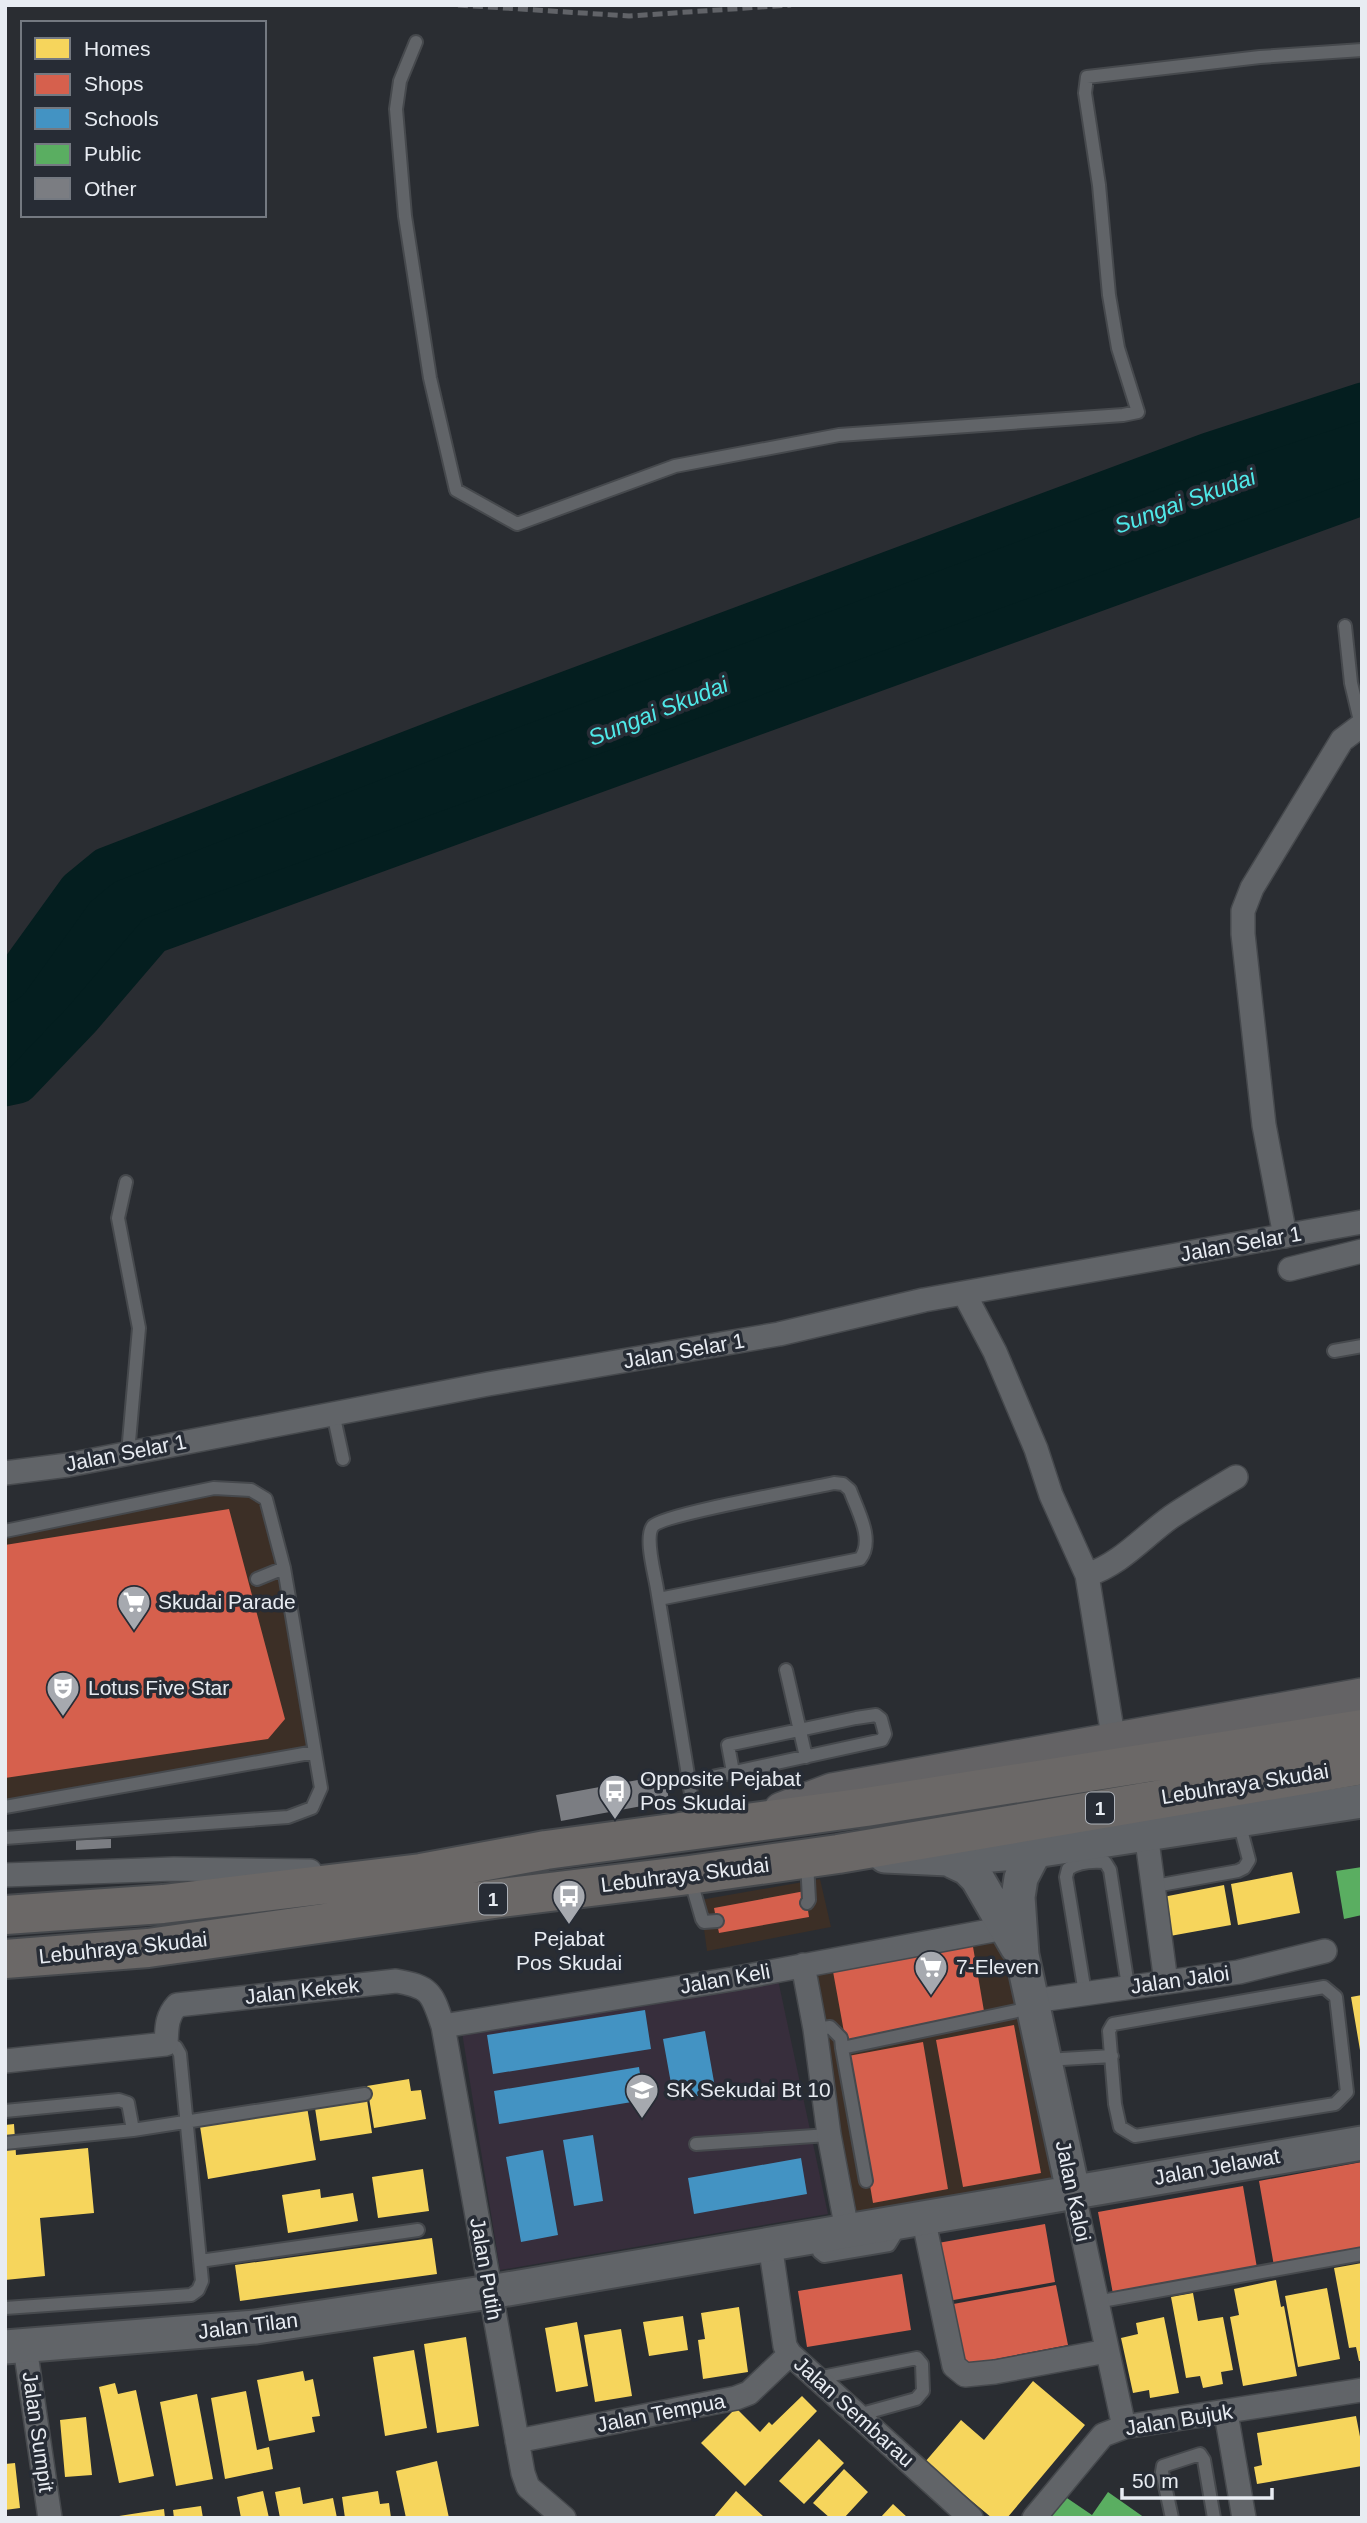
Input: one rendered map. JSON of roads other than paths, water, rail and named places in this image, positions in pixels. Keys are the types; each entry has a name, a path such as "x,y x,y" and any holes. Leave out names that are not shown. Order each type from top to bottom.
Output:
{"highway":[{"name":"Lebuhraya Skudai","path":"5,1914 163,1904 421,1872 546,1850 958,1793 1350,1729"},
{"name":"Lebuhraya Skudai","path":"5,1959 148,1948 823,1856 1362,1765"}],"main road":[{"path":"752,1823 832,1791 1362,1697"}],"street":[{"path":"1285,1236 1264,1125 1242,934 1243,911 1252,888 1342,740 1361,725"},
{"name":"Jalan Selar 1","path":"5,1474 68,1465 333,1413 779,1334 964,1293 1362,1222"},
{"path":"1290,1269 1362,1251"},
{"path":"964,1293 1006,1375 1036,1449 1051,1495 1087,1575 1114,1742"},
{"path":"1087,1575 1116,1561 1171,1517 1236,1477"},
{"path":"823,1856 948,1859 1035,1851 1362,1801"},
{"path":"1146,1833 1166,1982"},
{"name":"Jalan Kaloi","path":"1014,1941 1020,1878 1035,1851"},
{"name":"Jalan Kaloi","path":"948,1859 967,1868 977,1878 1014,1941 1034,2004 1124,2427"},
{"path":"5,1875 174,1870 421,1872"},
{"name":"Jalan Keli","path":"443,2026 803,1965 1014,1941"},
{"name":"Jalan Jaloi","path":"1034,2004 1128,1986 1239,1972 1325,1951"},
{"path":"803,1965 816,2029 829,2135 832,2233"},
{"name":"Jalan Kekek","path":"166,2044 167,2021 170,2012 177,2005 396,1981 418,1985 433,1997 443,2026"},
{"name":"Jalan Putih","path":"443,2026 523,2473 538,2511 564,2518"},
{"path":"5,2061 166,2044"},
{"name":"Jalan Jelawat","path":"770,2244 1362,2143"},
{"path":"912,2219 954,2366 965,2375 1107,2351"},
{"name":"Jalan Tilan","path":"15,2347 256,2327 490,2292 770,2244"},
{"name":"Jalan Sembarau","path":"770,2244 785,2346 790,2354 971,2518"},
{"name":"Jalan Sumpit","path":"15,2347 50,2518"},
{"name":"Jalan Tempua","path":"517,2441 736,2399 749,2393 790,2354"},
{"name":"Jalan Bujuk","path":"1034,2518 1103,2435 1124,2427 1362,2390"},
{"path":"1226,2413 1244,2518"}],"lane":[{"path":"416,42 400,81 396,109 405,216 430,378 456,490 517,524 675,466 839,435 1138,412 1118,348 1108,295 1099,185 1085,93 1087,77 1259,57 1362,50"},
{"path":"1345,626 1351,683 1361,725"},
{"path":"126,1182 118,1218 139,1328 128,1453"},
{"path":"1334,1351 1362,1346"},
{"path":"333,1413 343,1459"},
{"path":"659,1600 860,1559 866,1551 867,1540 850,1490 843,1484 834,1483 693,1512 654,1525 648,1535 697,1830"},
{"path":"5,1531 214,1488 251,1490 266,1499 284,1569 321,1787 312,1808 288,1817 5,1838"},
{"path":"257,1579 284,1569"},
{"path":"786,1670 806,1756"},
{"path":"689,1782 882,1740 885,1734 881,1719 876,1715 728,1745 733,1772"},
{"path":"5,1807 315,1752"},
{"path":"1155,1886 1244,1868 1249,1860 1238,1820"},
{"path":"807,1903 823,1856"},
{"path":"1085,1993 1066,1877 1068,1869 1074,1865 1105,1862 1110,1870 1128,1986"},
{"path":"689,1875 702,1919 704,1922 717,1921"},
{"path":"1324,1987 1336,1997 1347,2092 1335,2104 1135,2136 1120,2127 1115,2104 1112,2056 1109,2031 1113,2024 1324,1987"},
{"path":"842,2048 1034,2004"},
{"path":"816,2029 830,2027 841,2038 866,2181"},
{"path":"5,2308 191,2295 198,2290 202,2281 180,2054 176,2047 166,2044"},
{"path":"1046,2060 1112,2056"},
{"path":"5,2143 133,2130 365,2094"},
{"path":"5,2111 119,2100 128,2103 133,2130"},
{"path":"696,2144 829,2135"},
{"path":"200,2261 418,2230"},
{"path":"1096,2302 1362,2254"},
{"path":"817,2378 917,2358 922,2364 923,2391 916,2399 858,2416"},
{"path":"1172,2518 1163,2466 1200,2454 1204,2459 1214,2518"}],"water":[{"name":"Sungai Skudai","path":"1362,401 1362,497 154,935 82,1019 19,1085 5,1088 5,985 77,889 105,866 469,726 1208,451"}],"waterway":[{"path":"5,985 10,982 77,889 105,866 469,726 1208,451 1362,401"},
{"path":"5,1088 19,1085 82,1019 154,935 1362,497"}],"railway":[{"path":"458,5 629,16 791,5"}],"place":[{"name":"Skudai Parade","path":"134,1632"},
{"name":"Lotus Five Star","path":"63,1718"},
{"name":"Opposite Pejabat Pos Skudai","path":"615,1821"},
{"name":"Pejabat Pos Skudai","path":"569,1926"},
{"name":"7-Eleven","path":"931,1997"},
{"name":"SK Sekudai Bt 10","path":"642,2120"}]}
